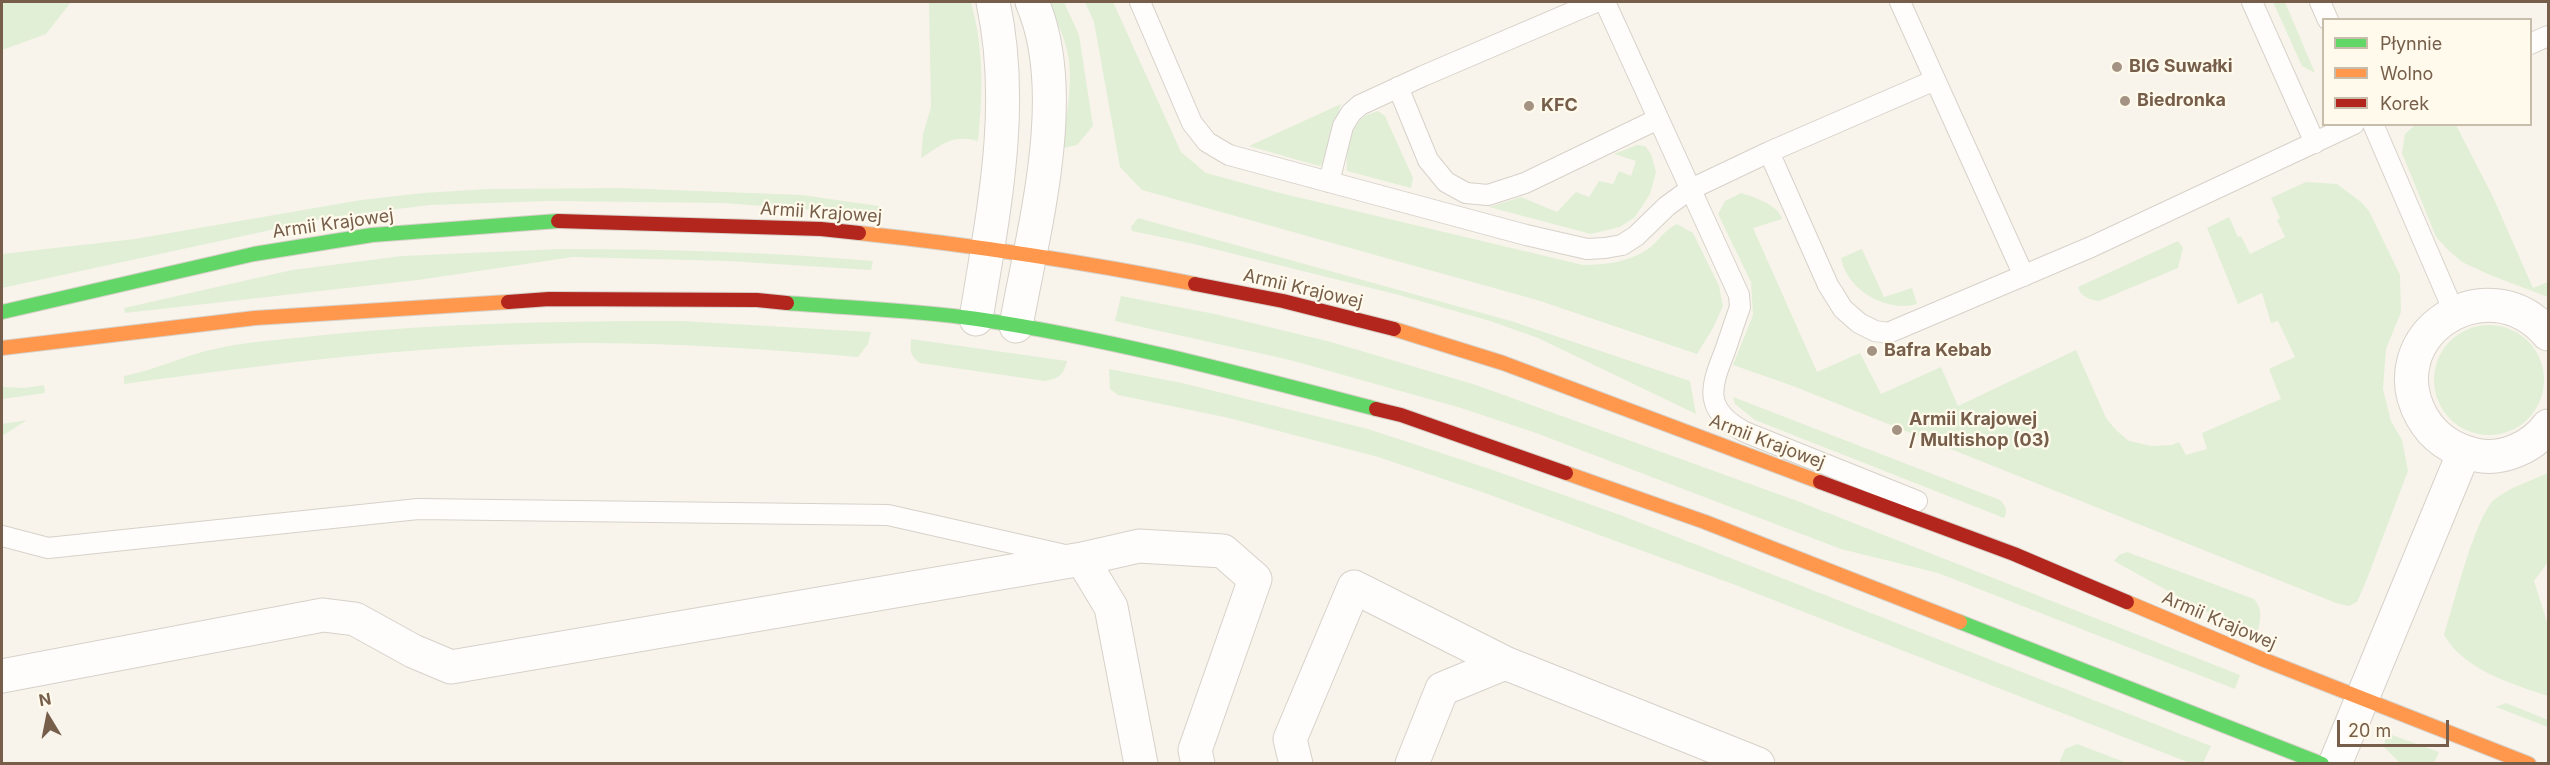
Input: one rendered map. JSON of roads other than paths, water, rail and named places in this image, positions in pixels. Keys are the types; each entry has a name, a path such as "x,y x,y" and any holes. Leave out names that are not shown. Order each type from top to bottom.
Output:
{"main road":[{"name":"Armii Krajowej","path":"2,312 254,254 372,235 551,221 822,229 988,248 1143,273 1283,301 1385,326 1503,363 2014,554 2262,659 2529,764"},
{"path":"2,348 255,318 549,299 757,300 976,319 1016,326 1190,361 1401,415 1705,522 2322,764"}],"street":[{"path":"976,319 1001,164 1003,131 1003,54 993,2"},
{"path":"1016,326 1044,168 1049,117 1050,83 1047,50 1032,2"},
{"path":"2548,334 2533,318 2515,309 2494,304 2474,305 2454,312 2436,325 2422,342 2414,363 2411,385 2416,407 2427,427 2444,443 2464,452 2481,456 2499,456 2516,452 2531,443 2548,426"},
{"path":"2335,764 2464,452"},
{"path":"2,676 323,615 355,619 413,651 451,667 1082,559 1139,546 1223,551 1255,579 1195,750 1198,764"},
{"path":"1082,559 1111,607 1141,764"},
{"path":"1296,764 1290,739 1354,587 1504,663 1758,764"},
{"path":"1412,764 1442,689 1504,663"}],"lane":[{"path":"1140,2 1192,123 1207,142 1229,154 1526,235 1587,249 1622,245 1689,190 1769,152 1935,80"},
{"path":"1329,182 1343,126 1351,113 1360,105 1596,2"},
{"path":"1605,2 1689,190 1724,259 1739,295 1740,307 1712,386 1717,408 1734,426 1761,439 1916,500 1973,526 2014,554"},
{"path":"1900,2 2024,276"},
{"path":"2252,2 2315,143"},
{"path":"2320,2 2327,18"},
{"path":"2532,43 2548,36"},
{"path":"1398,87 1428,160 1446,182 1466,193 1488,195 1525,183 1658,118"},
{"path":"1769,152 1828,285 1843,309 1859,323 1875,331 1888,333 2024,276 2350,126"},
{"path":"2374,126 2454,312"},
{"path":"2,536 48,548 418,509 888,515 1082,559"}],"place":[{"name":"BIG Suwałki","path":"2117,67"},
{"name":"Biedronka","path":"2125,101"},
{"name":"KFC","path":"1529,106"},
{"name":"Bafra Kebab","path":"1872,351"},
{"name":"Armii Krajowej / Multishop (03)","path":"1897,430"}]}
